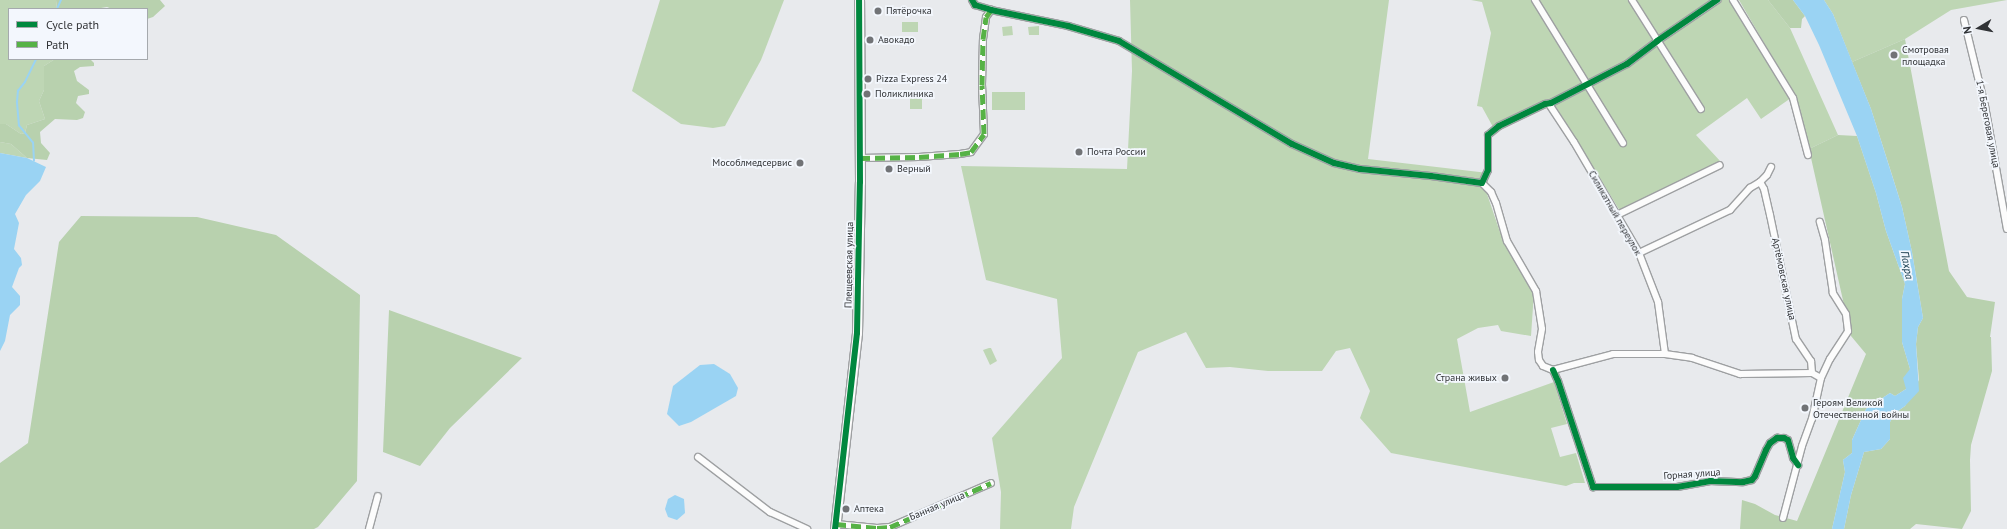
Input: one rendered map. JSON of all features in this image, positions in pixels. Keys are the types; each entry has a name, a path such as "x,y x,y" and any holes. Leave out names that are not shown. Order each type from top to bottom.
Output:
{"street":[{"name":"Плещеевская улица","path":"836,527 857,333 860,158 858,0"},
{"path":"972,0 975,5 991,10 1068,26 1119,41 1292,144 1334,163 1360,169 1482,183 1491,192 1496,203 1507,241 1536,291 1542,329 1538,352 1539,360 1543,366 1553,370 1613,354 1665,354 1692,358 1740,374 1812,373 1821,378"},
{"path":"1536,0 1588,83 1623,143"},
{"path":"1632,0 1656,41 1701,109"},
{"path":"1482,183 1488,170 1488,135 1499,126 1545,104 1549,104 1627,64 1656,41 1717,0"},
{"path":"1733,0 1793,98 1808,155"},
{"path":"860,158 919,157 971,152 984,134 984,24 986,17 991,10"},
{"name":"1-я Береговая улица","path":"1964,20 1985,106 2007,230"},
{"name":"Силикатный переулок","path":"1549,104 1574,142 1639,253 1658,302 1665,354"},
{"path":"1617,215 1720,165"},
{"path":"1639,253 1730,210 1750,188 1760,182 1767,175 1771,167"},
{"name":"Артёмовская улица","path":"1760,182 1764,189 1769,208 1796,339 1810,362 1812,373"},
{"path":"1783,518 1802,446 1812,419 1821,378 1830,359 1848,331 1846,314 1833,292 1820,222"},
{"name":"Горная улица","path":"1553,370 1558,380 1593,487 1677,487 1710,481 1743,482 1752,480 1766,450 1770,443 1776,438 1784,438 1788,440 1793,458 1798,465"},
{"path":"698,457 770,512 807,529"},
{"name":"Банная улица","path":"836,527 890,527 991,483"},
{"path":"370,529 378,496"}],"green space":[{"path":"0,0 56,0 57,8 8,8 8,60 53,60 44,66 44,90 39,101 45,119 27,125 25,133 21,134 6,124 0,124"},
{"path":"56,0 160,0 165,6 153,17 148,19 148,8 57,8"},
{"path":"660,0 784,0 761,60 725,126 713,128 681,124 632,91"},
{"path":"1130,0 1389,0 1368,159 1488,173 1487,194 1500,232 1534,292 1531,336 1501,331 1498,325 1478,328 1457,339 1470,412 1554,382 1567,424 1551,428 1560,457 1576,453 1585,483 1574,483 1566,486 1391,453 1360,418 1370,391 1350,348 1336,351 1322,371 1268,371 1230,367 1206,368 1186,332 1138,352 1074,507 1071,529 1000,529 1001,492 992,438 1062,358 1057,299 986,280 961,166 1127,169 1132,71"},
{"path":"1471,0 1731,0 1791,98 1761,119 1747,98 1696,135 1721,162 1620,211 1553,102 1547,99 1493,127 1482,107 1477,106 1491,33 1482,2"},
{"path":"1739,0 1768,0 1790,28 1838,135 1809,149 1791,89"},
{"path":"1768,0 1793,0 1805,16 1802,19 1801,28 1790,28"},
{"path":"1824,0 2007,0 1951,10 1905,39 1852,62 1833,14"},
{"path":"902,22 918,22 918,32 902,32"},
{"path":"1012,26 1013,35 1003,36 1002,27"},
{"path":"1039,26 1039,35 1029,35 1028,27"},
{"path":"1905,39 1949,271 1967,297 1995,302 1990,337 1992,371 1971,445 1971,511 1962,529 1916,524 1910,529 1844,529 1851,495 1864,452 1881,449 1890,439 1890,422 1895,413 1905,406 1919,380 1916,344 1918,327 1923,318 1912,252 1902,207 1892,175 1871,109 1852,62"},
{"path":"53,60 91,60 94,63 94,66 80,67 74,71 77,81 89,90 89,94 78,96 76,103 85,112 83,118 77,120 55,119 40,132 41,143 50,153 47,160 27,158 11,144 0,142 0,124 6,124 21,134 25,133 27,125 45,119 39,101 44,90 44,66"},
{"path":"992,92 1025,92 1025,110 992,110"},
{"path":"910,97 922,97 922,109 910,109"},
{"path":"1838,135 1857,136 1876,193 1886,231 1905,284 1902,299 1902,342 1910,369 1906,389 1895,396 1890,393 1866,409 1852,440 1852,453 1843,460 1845,472 1832,529 1740,529 1742,500 1755,504 1775,515 1797,521 1866,354 1851,336 1809,149"},
{"path":"0,142 11,144 27,158 0,153"},
{"path":"81,216 197,217 276,235 360,295 357,481 318,527 314,529 0,529 0,463 28,443 59,242"},
{"path":"389,310 522,358 450,428 420,466 383,452"},
{"path":"991,348 997,361 990,365 983,350"}],"water":[{"name":"Пахра","path":"1793,0 1824,0 1833,14 1871,109 1902,207 1912,252 1923,318 1918,327 1916,344 1919,391 1905,406 1895,413 1890,422 1890,439 1881,449 1864,452 1851,495 1844,529 1832,529 1845,472 1843,460 1852,453 1852,440 1866,409 1890,393 1895,396 1906,389 1903,378 1910,369 1902,342 1902,299 1905,284 1886,231 1876,193 1857,136 1819,45 1805,16"},
{"path":"0,153 27,158 46,167 40,181 26,195 15,214 19,223 14,249 21,258 22,265 19,268 12,287 20,296 20,305 10,315 5,341 0,351"},
{"path":"714,364 730,374 738,388 736,396 691,422 679,426 667,414 673,386 700,365"},
{"path":"675,495 684,499 685,513 677,520 668,517 665,509 668,499"}],"waterway":[{"path":"57,8 61,0"},
{"path":"34,161 33,143 19,126 17,102 18,91 25,82 36,60"}],"marked path":[{"path":"860,158 919,157 971,152 984,134 982,85 983,39 986,17 991,10"},
{"path":"836,524 877,528 890,527 991,483"}],"cycle path":[{"path":"835,529 857,333 860,182 859,0"},
{"path":"972,0 975,5 991,10 1068,26 1119,41 1292,144 1334,163 1360,169 1482,183 1488,170 1488,135 1499,126 1545,104 1551,103 1627,64 1657,41 1717,0"},
{"path":"1553,370 1593,487 1677,487 1710,481 1743,482 1752,480 1770,443 1777,438 1784,438 1788,440 1793,458 1798,465"}],"place":[{"name":"Пятёрочка","path":"878,11"},
{"name":"Авокадо","path":"870,40"},
{"name":"Смотровая площадка","path":"1894,55"},
{"name":"Pizza Express 24","path":"868,79"},
{"name":"Поликлиника","path":"867,94"},
{"name":"Почта России","path":"1079,152"},
{"name":"Мособлмедсервис","path":"800,163"},
{"name":"Верный","path":"889,169"},
{"name":"Страна живых","path":"1505,378"},
{"name":"Героям Великой Отечественной войны","path":"1805,408"},
{"name":"Аптека","path":"846,509"}]}
